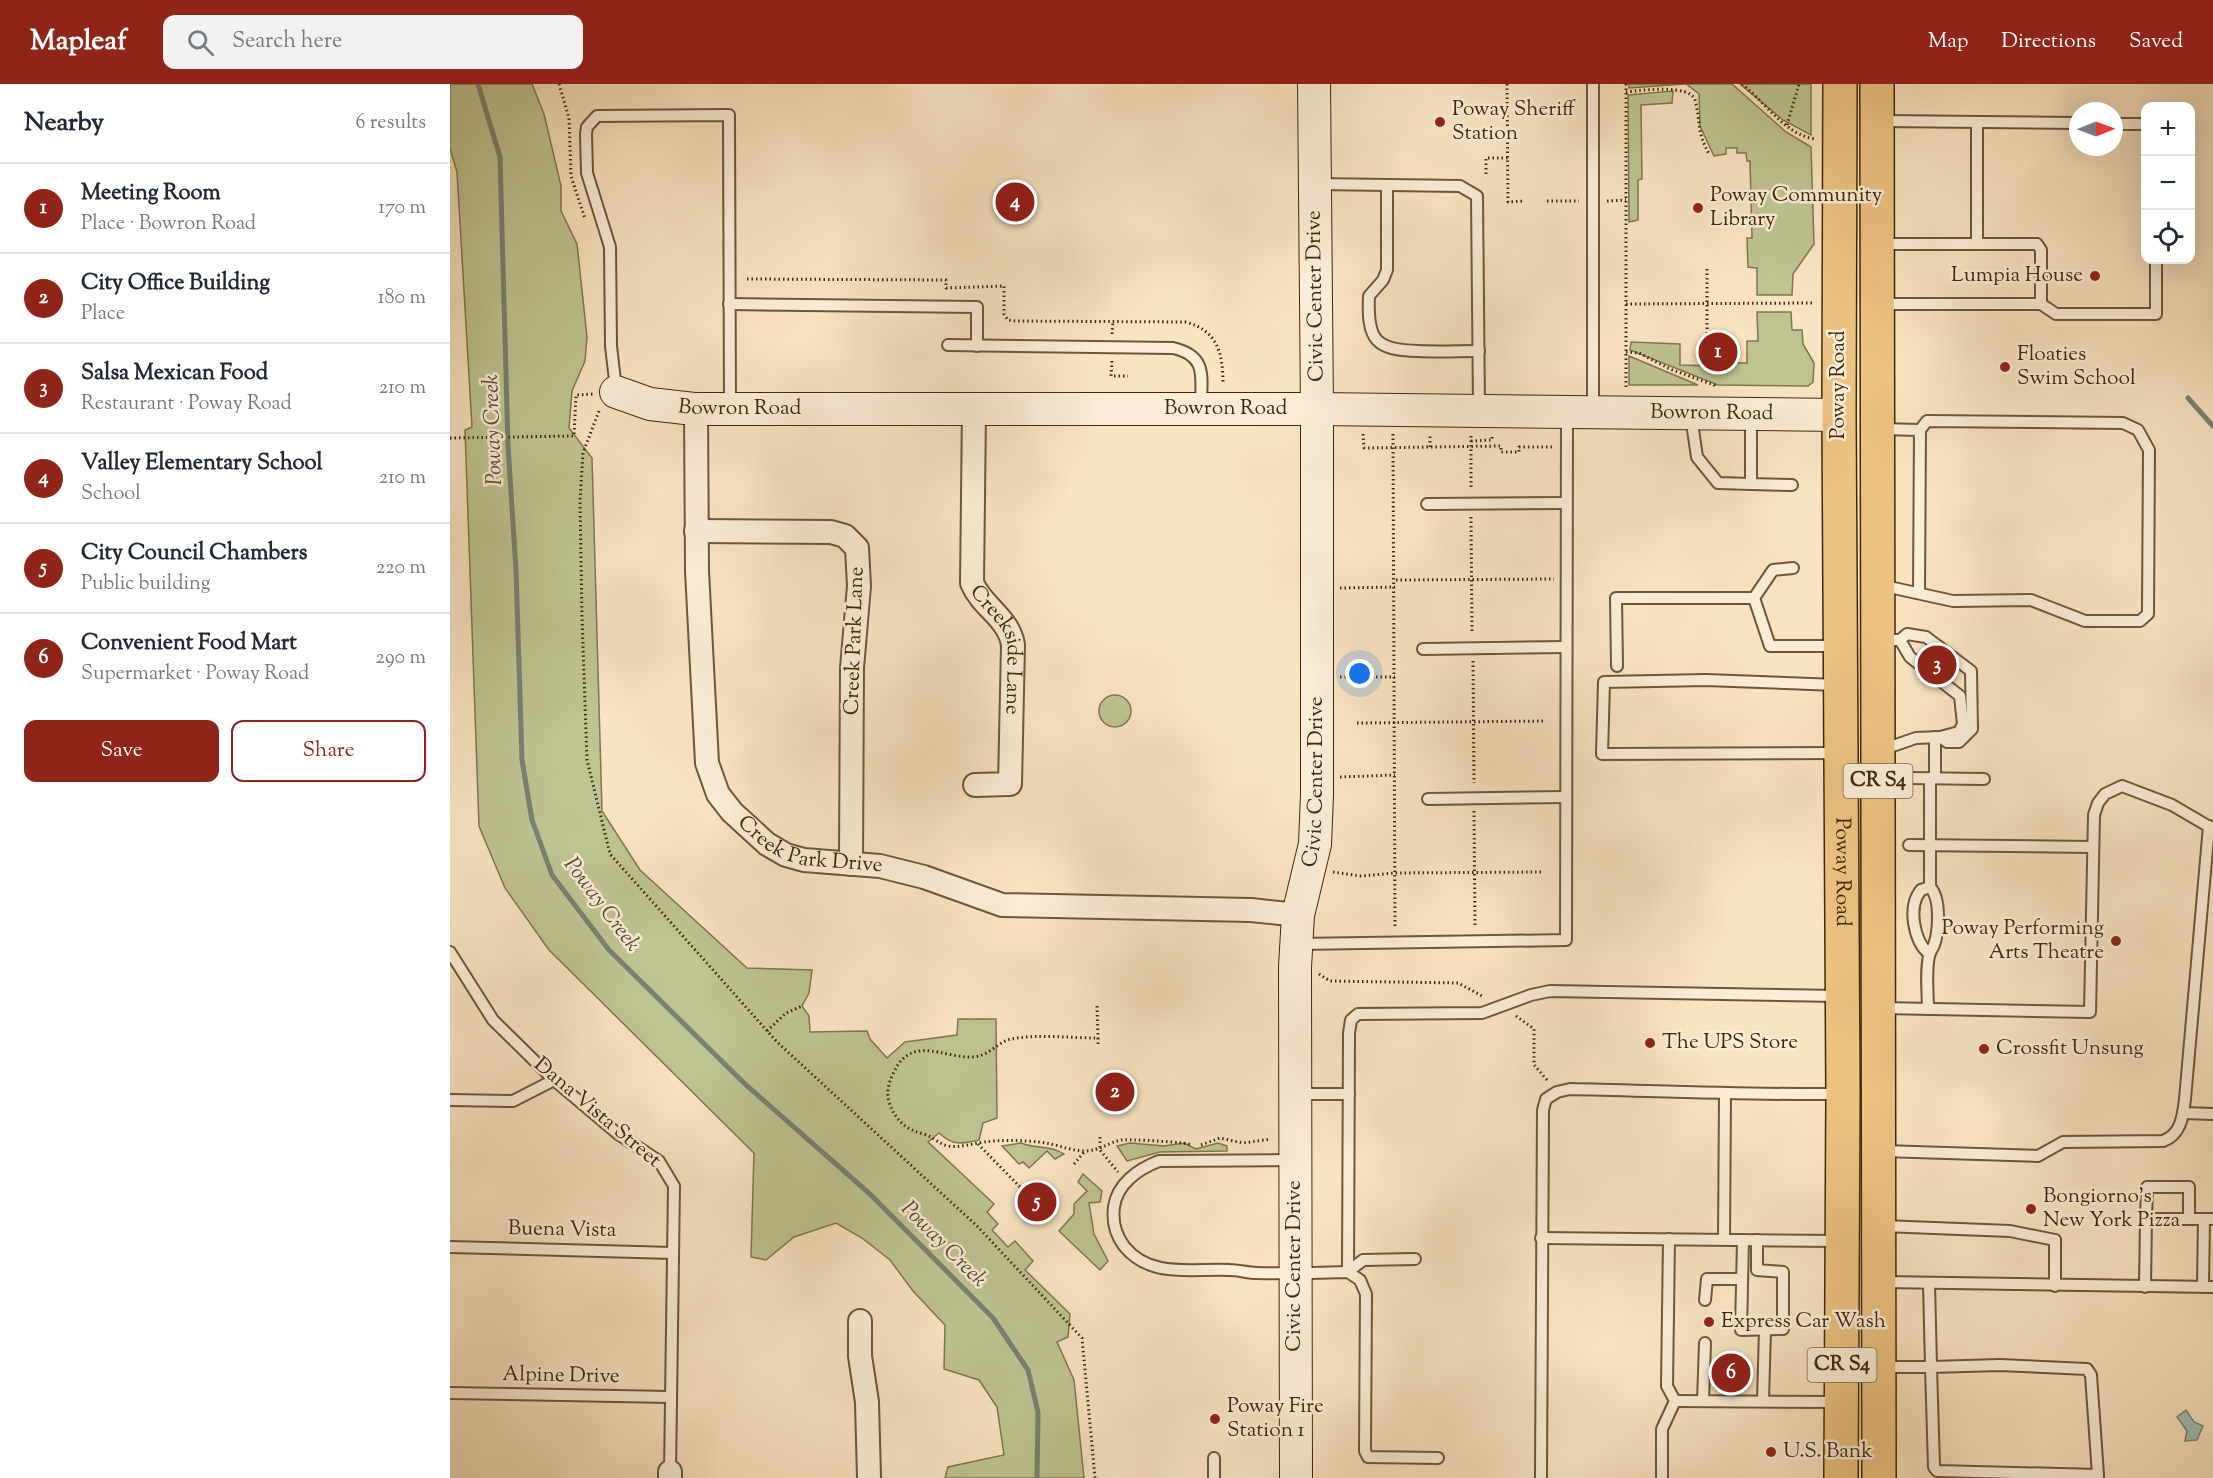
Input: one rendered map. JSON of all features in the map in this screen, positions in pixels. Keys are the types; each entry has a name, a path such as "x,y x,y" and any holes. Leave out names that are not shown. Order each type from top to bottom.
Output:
{"main road":[{"name":"Poway Road","path":"1840,84 1831,134 1839,415 1843,1094 1841,1478"},
{"name":"Poway Road","path":"1877,84 1877,589 1889,640 1878,751 1893,845 1878,1008 1879,1478"},
{"path":"1831,134 1855,172 1859,240 1865,244 1877,244"},
{"path":"1839,415 1851,416 1857,421 1862,505 1877,544"},
{"path":"1839,485 1856,533 1858,585 1867,594 1877,589"},
{"path":"1840,668 1852,694 1857,717 1858,832 1864,842 1893,845"},
{"path":"1841,850 1851,851 1861,863 1863,968 1878,1008"},
{"path":"1842,1038 1858,1096 1859,1201 1862,1213 1880,1226"}],"street":[{"name":"Civic Center Drive","path":"1296,1478 1294,1094 1297,930 1314,850 1317,820 1314,84"},
{"name":"Bowron Road","path":"608,401 730,409 974,410 1212,399 1317,409 1478,430 1580,413 1839,415"},
{"name":"Creek Park Drive","path":"696,408 696,531 707,763 718,794 732,812 753,832 786,855 804,860 880,866 924,877 1002,905 1251,910 1297,930"},
{"name":"Creekside Lane","path":"974,410 972,583 976,593 1007,624 1012,635 1017,789 975,784"},
{"name":"Creek Park Lane","path":"696,531 831,532 845,536 857,548 859,586 852,668 851,864"},
{"path":"860,1320 860,1356 867,1402 869,1478"}],"lane":[{"path":"1297,930 1566,940 1566,503 1580,413 1593,84"},
{"path":"608,401 611,346 610,247 587,173 587,127 597,116 729,115 730,409"},
{"path":"1877,121 2069,123"},
{"path":"1977,122 1977,243"},
{"path":"2123,124 2141,124"},
{"path":"1315,184 1460,186 1477,196 1478,430"},
{"path":"1387,185 1387,270 1383,280 1369,296 1373,334 1381,344 1394,350 1479,351"},
{"path":"1877,244 2040,245 2041,304"},
{"path":"1877,304 2041,304 2056,314 2156,314 2156,264"},
{"path":"729,304 977,307 977,346"},
{"path":"948,345 1173,348 1190,352 1201,368 1212,399"},
{"path":"1690,415 1697,457 1718,483 1792,485"},
{"path":"1751,415 1751,484"},
{"path":"1877,589 1920,593 1953,601 2031,600 2085,621 2140,621 2148,614 2149,450 2138,430 2122,423 1927,421 1920,430 1920,593"},
{"path":"1877,429 1920,430"},
{"path":"1427,504 1566,503"},
{"path":"1754,598 1773,570 1793,568"},
{"path":"1617,666 1616,598 1754,598"},
{"path":"1754,598 1770,646 1840,668"},
{"path":"1889,640 1907,634 1923,635 1971,671 1972,729 1966,738 1959,742 1947,742 1937,737"},
{"path":"1878,751 1916,738 1937,737 1962,730 1962,698 1889,640"},
{"path":"1424,649 1566,647"},
{"path":"1840,668 1706,680 1604,682 1602,754 1841,753"},
{"path":"1928,1009 1929,954 1934,946 1936,934 1937,902 1935,893 1930,887 1930,845 1937,737"},
{"path":"1908,778 1984,779"},
{"path":"1878,1008 2090,1012 2092,847 2098,803 2114,788 2122,786 2172,805 2211,827 2183,1113 2174,1134 2163,1141 2063,1142 2038,1156 1879,1151"},
{"path":"1428,799 1566,797"},
{"path":"1893,845 2092,847"},
{"path":"1929,954 1915,935 1915,912 1917,896 1924,888 1930,887"},
{"name":"Dana Vista Street","path":"450,952 493,1020 554,1080 618,1134 659,1161 674,1186 670,1475"},
{"path":"1348,1272 1350,1024 1354,1017 1363,1012 1482,1013 1531,995 1550,992 1841,996"},
{"path":"450,1100 513,1101 554,1080"},
{"path":"1541,1478 1541,1238 1543,1110 1546,1099 1557,1092 1570,1089 1700,1091 1725,1095 1843,1094"},
{"path":"1294,1094 1349,1094"},
{"path":"1724,1239 1725,1095"},
{"path":"2183,1113 2213,1114"},
{"path":"1294,1160 1159,1161 1146,1166 1126,1182 1115,1199 1113,1217 1120,1241 1134,1258 1151,1266 1176,1270 1232,1270 1294,1274 1348,1272 1364,1260 1414,1258"},
{"path":"2145,1287 2147,1187 2189,1187 2189,1219"},
{"path":"1880,1282 2055,1287 2208,1287 2208,1219 2146,1220"},
{"path":"1880,1226 2010,1231 2055,1240 2055,1287"},
{"path":"1541,1238 1842,1241"},
{"path":"1668,1239 1667,1386 1675,1401"},
{"path":"1743,1240 1741,1330 1783,1329 1783,1272 1757,1270 1757,1240"},
{"name":"Buena Vista","path":"450,1247 674,1253"},
{"path":"1348,1272 1360,1280 1366,1294 1365,1451 1368,1457 1438,1458"},
{"path":"1705,1300 1707,1279 1742,1279"},
{"path":"1879,1367 1930,1367 2000,1365 2087,1369 2091,1375 2098,1476 1937,1471 1934,1467 1930,1367 1929,1283"},
{"path":"1763,1401 1764,1329"},
{"path":"1703,1401 1705,1343"},
{"name":"Alpine Drive","path":"450,1393 670,1397"},
{"path":"1675,1401 1842,1402"},
{"path":"1662,1478 1662,1429 1675,1401"},
{"path":"1214,1458 1214,1478"}],"path":[{"path":"559,84 569,118 571,176 586,224"},
{"path":"1507,84 1508,202 1524,201"},
{"path":"1626,84 1626,387"},
{"path":"1742,84 1787,125 1807,138 1831,134"},
{"path":"1787,125 1799,84"},
{"path":"1626,92 1676,87 1690,91 1695,98 1697,127 1709,154"},
{"path":"1486,174 1486,158 1508,158"},
{"path":"1605,201 1626,200"},
{"path":"1547,201 1580,201"},
{"path":"1707,269 1707,338"},
{"path":"747,279 946,280 946,288 1004,286 1004,314 1008,320 1185,322 1200,325 1215,340 1223,364 1212,399"},
{"path":"1626,304 1812,303"},
{"path":"1626,352 1639,353 1670,369 1714,385 1715,388"},
{"path":"450,438 574,436 576,395 608,401 583,453 580,501 587,760 610,854 767,1031 977,1226 1082,1338 1095,1478"},
{"path":"1471,495 1471,447 1478,430"},
{"path":"1363,431 1364,448 1501,445 1501,452 1519,452 1519,447 1554,447"},
{"path":"1393,435 1395,935"},
{"path":"1430,436 1430,447"},
{"path":"1471,520 1472,638"},
{"path":"1395,580 1556,579"},
{"path":"1339,588 1395,587"},
{"path":"1473,659 1474,787"},
{"path":"1340,677 1395,677"},
{"path":"1358,723 1546,722"},
{"path":"1340,777 1395,775"},
{"path":"1474,816 1475,930"},
{"path":"1330,872 1361,876 1395,873 1541,872"},
{"path":"767,1031 786,1013 801,1006"},
{"path":"1097,1006 1098,1044"},
{"path":"1098,1038 1010,1039 980,1056 924,1050 910,1054 898,1063 889,1081 888,1099 895,1117 905,1127 933,1137 944,1145 961,1147 978,1143 1039,1142 1085,1151 1100,1150 1120,1140 1166,1144 1178,1141 1194,1146 1220,1138 1243,1143 1272,1138"},
{"path":"1100,1137 1100,1150 1126,1182"},
{"path":"978,1143 1021,1188"},
{"path":"1074,1164 1085,1151"}],"green space":[{"path":"450,84 532,84 544,114 561,186 561,211 577,244 587,337 585,361 572,391 569,428 592,458 602,811 640,870 747,968 812,970 809,993 802,1006 809,1016 810,1032 867,1031 870,1039 887,1058 905,1042 957,1035 958,1019 996,1019 997,1118 983,1123 979,1140 958,1143 939,1133 928,1142 994,1204 987,1212 998,1224 992,1230 1008,1247 1015,1241 1033,1261 1025,1270 1070,1314 1068,1337 1057,1342 1074,1380 1084,1478 945,1478 948,1467 1004,1455 997,1407 979,1380 944,1369 945,1325 913,1291 890,1260 862,1238 836,1223 794,1237 766,1260 751,1257 754,1153 549,950 505,888 479,826 465,430 472,427 457,172 450,148"},
{"path":"1629,84 1686,84 1629,88"},
{"path":"1686,84 1732,84 1786,132 1811,147 1814,244 1793,274 1792,295 1757,295 1757,268 1748,267 1747,238 1752,238 1750,161 1747,161 1746,153 1737,153 1737,148 1726,148 1726,154 1714,156 1700,126 1699,94"},
{"path":"1740,84 1811,84 1811,135 1783,120"},
{"path":"1673,91 1672,103 1641,105 1642,179 1638,180 1638,220 1629,222 1628,95"},
{"path":"1757,312 1791,312 1792,330 1802,330 1803,344 1814,363 1813,382 1808,386 1718,385 1630,350 1631,342 1680,344 1680,365 1715,366 1715,363 1747,363 1747,341 1758,341"},
{"path":"1629,356 1698,385 1629,385"},
{"path":"1115,695 1126,700 1131,711 1126,722 1115,727 1104,722 1099,711 1104,700"},
{"path":"1021,1143 1054,1149 1064,1154 1055,1159 1047,1151 1029,1168 1023,1162 1019,1164 1002,1146"},
{"path":"1130,1143 1164,1146 1184,1143 1196,1149 1218,1143 1227,1146 1227,1151 1160,1152 1127,1161 1117,1146"},
{"path":"1083,1174 1102,1191 1100,1202 1089,1203 1094,1234 1108,1261 1100,1270 1059,1231 1074,1214 1074,1204 1087,1191 1078,1182"}],"water":[{"path":"2186,1410 2194,1422 2203,1426 2197,1440 2185,1441 2187,1431 2177,1417"}],"waterway":[{"name":"Poway Creek","path":"478,84 500,157 508,446 516,570 522,760 532,820 552,875 609,950 745,1084 870,1194 993,1318 1028,1370 1038,1412 1037,1478"},
{"path":"2188,398 2213,426"}],"place":[{"name":"Poway Sheriff Station","path":"1440,122"},
{"name":"Valley Elementary School","path":"1015,202"},
{"name":"Poway Community Library","path":"1698,208"},
{"name":"Lumpia House","path":"2095,276"},
{"name":"Meeting Room","path":"1718,352"},
{"name":"Floaties Swim School","path":"2005,367"},
{"name":"Salsa Mexican Food","path":"1937,665"},
{"name":"Poway Performing Arts Theatre","path":"2116,941"},
{"name":"The UPS Store","path":"1650,1043"},
{"name":"Crossfit Unsung","path":"1984,1049"},
{"name":"City Office Building","path":"1115,1092"},
{"name":"City Council Chambers","path":"1037,1202"},
{"name":"Bongiorno's New York Pizza","path":"2031,1209"},
{"name":"Express Car Wash","path":"1709,1322"},
{"name":"Convenient Food Mart","path":"1731,1373"},
{"name":"Poway Fire Station 1","path":"1215,1419"},
{"name":"U.S. Bank","path":"1771,1452"}]}
